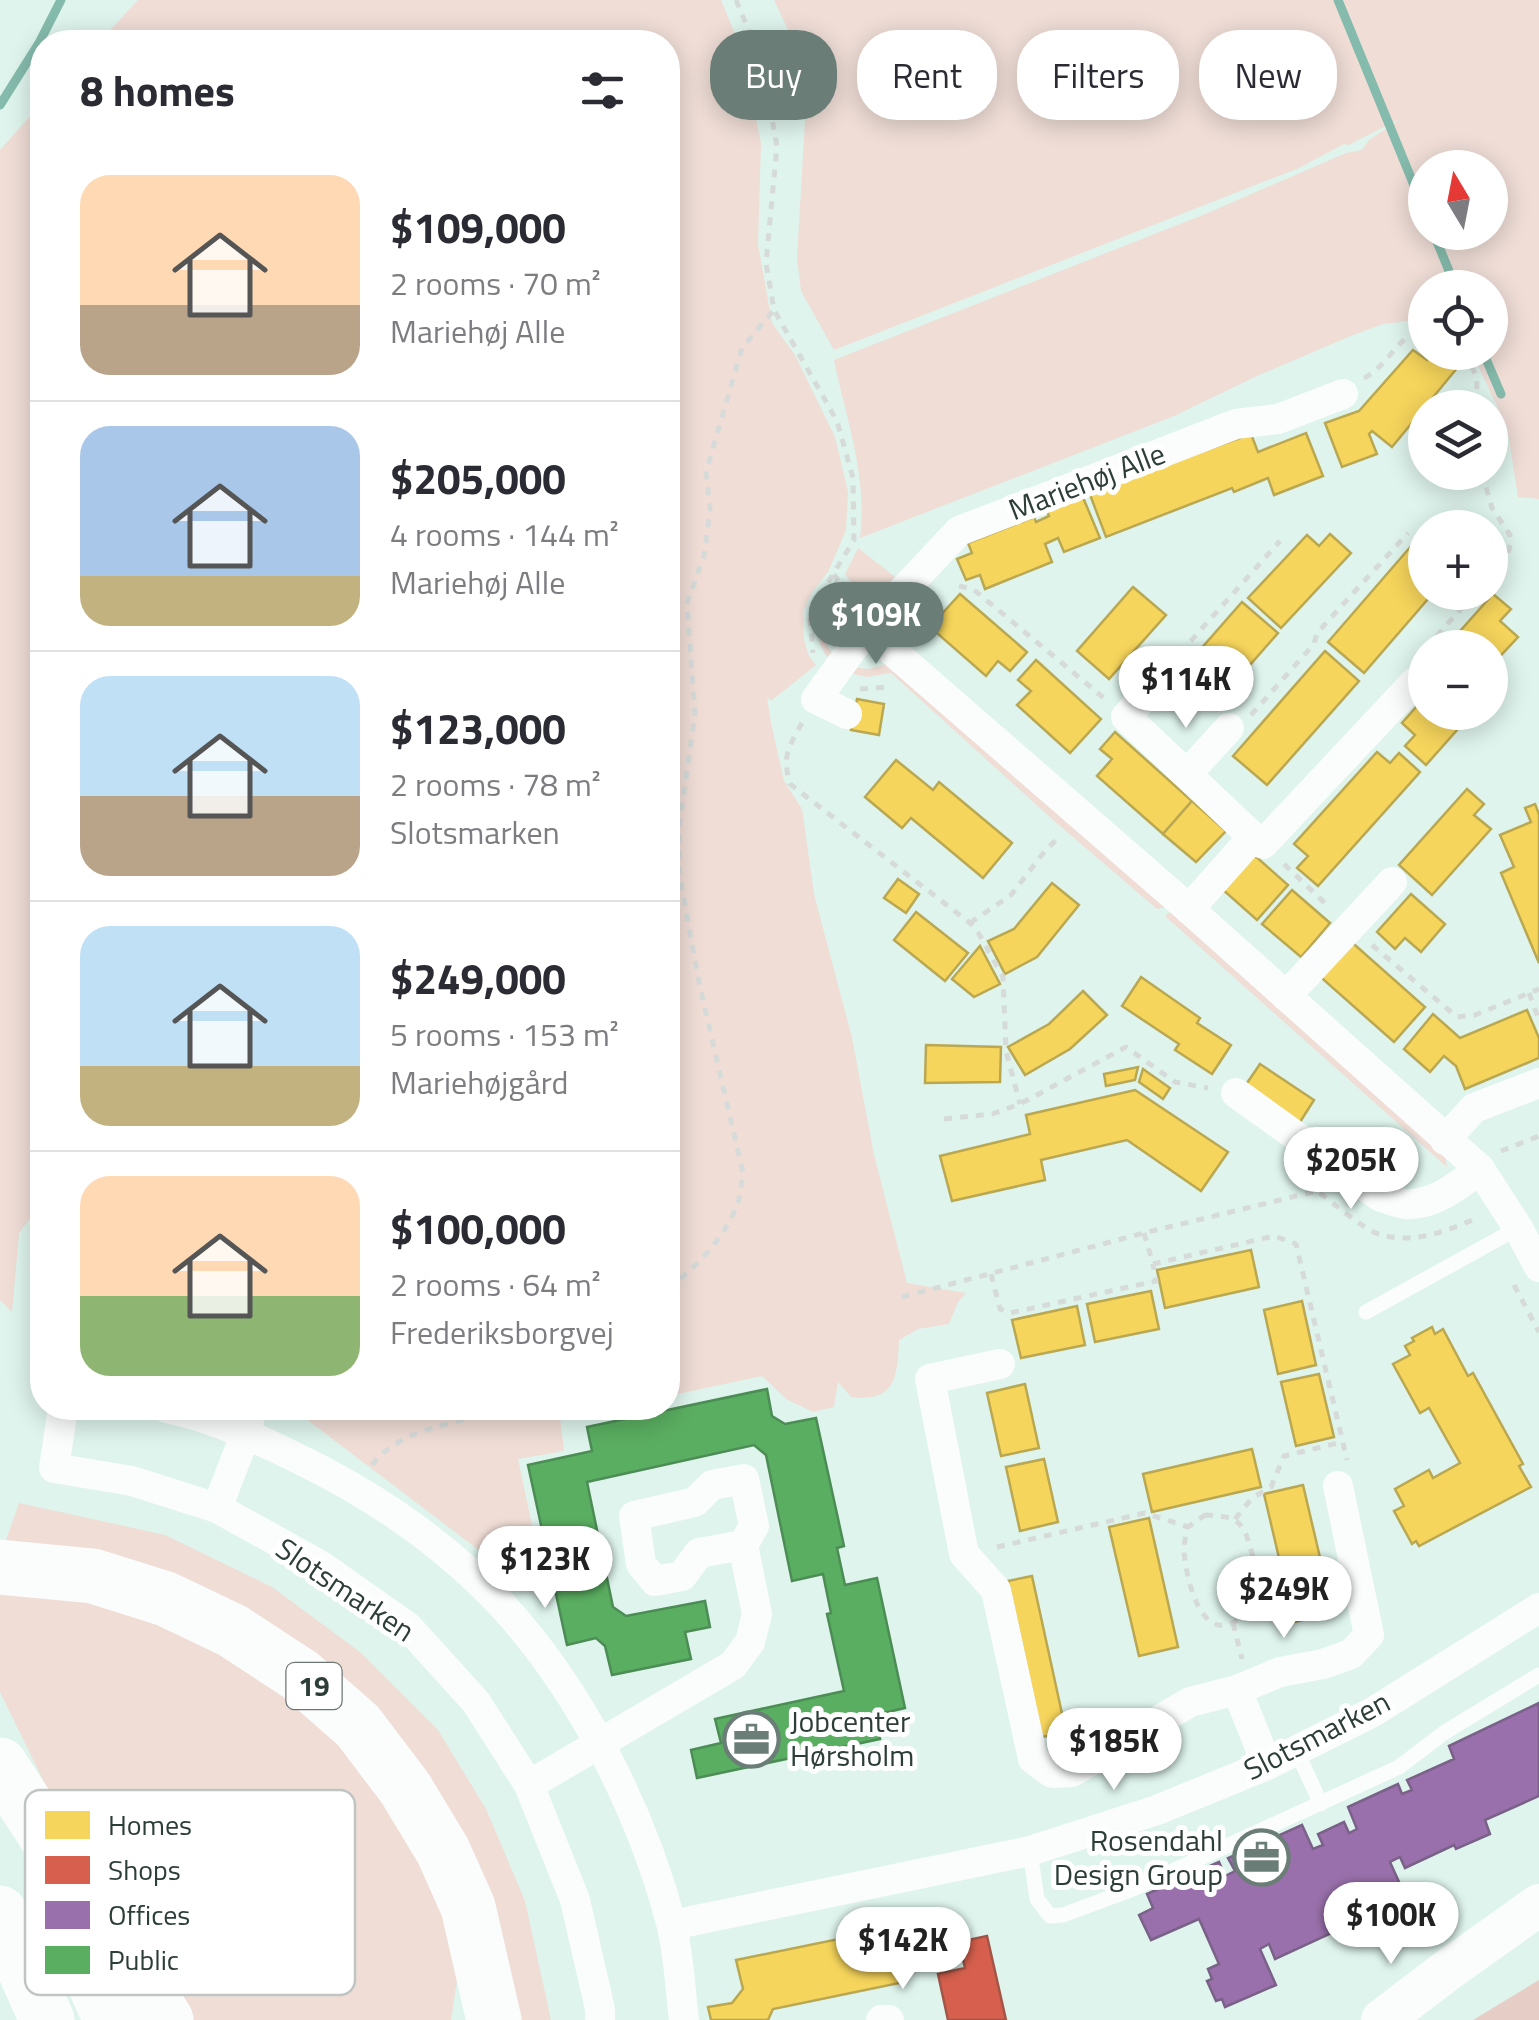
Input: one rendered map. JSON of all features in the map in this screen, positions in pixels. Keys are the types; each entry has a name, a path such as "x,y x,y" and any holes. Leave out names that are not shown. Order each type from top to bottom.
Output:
{"highway":[{"name":"19","path":"3,1567 93,1576 166,1599 232,1631 300,1675 358,1726 405,1788 443,1851 468,1906 484,2003"},
{"path":"0,1768 25,1825"},
{"path":"0,1768 25,1806"},
{"path":"0,1914 25,1970"},
{"path":"36,1995 47,2020"},
{"path":"100,1995 111,2020"},
{"path":"150,1995 166,2020"}],"main road":[{"path":"1382,2020 1539,1905"}],"street":[{"name":"Mariehøj Alle","path":"824,687 867,629 959,531 1236,424 1278,420 1343,394"},
{"path":"867,629 1480,1169 1539,1267"},
{"path":"1162,675 1126,717 1258,841"},
{"path":"824,687 847,714"},
{"path":"1189,909 1408,690"},
{"path":"1187,774 1229,728"},
{"path":"1286,996 1392,882"},
{"path":"1445,1140 1474,1108 1539,1083"},
{"path":"1236,1093 1381,1197 1406,1204 1428,1201 1480,1169"},
{"path":"1000,1364 930,1379 964,1554 996,1590 1033,1760 1052,1773 1072,1772 1190,1702 1350,1654 1368,1635 1338,1486"},
{"name":"Slotsmarken","path":"61,1420 54,1468 132,1482 217,1508 320,1566 408,1626 476,1702 529,1786 574,1900 600,2020"},
{"path":"217,1508 249,1420 438,1546 502,1605 554,1670 599,1744 641,1829 672,1925 684,2020"},
{"path":"529,1786 733,1665 750,1642 757,1614 743,1544"},
{"name":"Slotsmarken","path":"672,1925 1030,1851 1157,1810 1267,1765 1373,1712 1539,1608"},
{"path":"1237,1690 1267,1765"},
{"path":"881,2020 890,2020"}],"lane":[{"path":"1366,1312 1518,1228"},
{"path":"1030,1851 1037,1900 1050,1916 1064,1915 1133,1889 1398,1767 1446,1732 1539,1675"},
{"path":"1296,1750 1321,1804"}],"path":[{"path":"736,0 762,60 777,146 766,263 774,310 837,420 853,478 854,540 818,595 810,619 814,656 824,687 787,749 790,784 970,923 979,934 1003,977 1006,1050 1020,1104"},
{"path":"680,821 695,714 687,603 704,556 710,510 706,472 742,348 774,310"},
{"path":"1343,394 1350,383 1378,370 1408,335"},
{"path":"1229,728 1240,727 1314,644 1317,633 1408,533"},
{"path":"1162,675 1280,541"},
{"path":"959,586 973,589 1126,717"},
{"path":"1442,630 1460,610"},
{"path":"824,687 891,687"},
{"path":"970,923 1011,895 1060,836"},
{"path":"1258,841 1350,927 1458,1017 1475,1015 1539,989"},
{"path":"680,873 700,987 743,1174 738,1202 721,1236 680,1280"},
{"path":"1528,994 1539,1020"},
{"path":"944,1118 992,1114 1020,1104 1126,1048 1175,1082 1236,1093"},
{"path":"1480,1169 1493,1154 1539,1136"},
{"path":"902,1297 1317,1192 1376,1233 1406,1238 1443,1233 1477,1218 1539,1332"},
{"path":"991,1274 1000,1309 1010,1312 1156,1281 1144,1233"},
{"path":"1153,1264 1274,1236 1296,1244 1347,1460 1338,1486"},
{"path":"355,1488 380,1454 408,1436 463,1420"},
{"path":"1235,1519 1252,1498 1271,1486 1284,1456 1343,1442"},
{"path":"964,1554 1145,1513 1188,1527"},
{"path":"1205,1515 1230,1516 1249,1542 1259,1591 1252,1609 1234,1623 1215,1624 1202,1614 1188,1586 1184,1546 1188,1527 1205,1515"}],"shaded area":[{"path":"138,0 721,0 733,30 710,30 710,120 756,120 761,143 758,244 772,323 795,355 835,437 848,492 846,530 828,572 803,612 804,640 816,665 771,701 767,697 771,723 784,781 802,809 814,894 852,1038 874,1155 907,1283 966,1293 949,1324 918,1329 899,1340 895,1376 885,1391 866,1398 851,1397 838,1382 834,1407 813,1412 786,1399 762,1376 680,1393 680,30 110,30"},
{"path":"774,0 1539,0 1539,499 1518,497 1508,433 1508,390 1490,390 1480,370 1508,370 1508,270 1408,270 1408,321 1383,324 1348,337 1174,416 860,538 858,470 834,360 1203,215 1346,153 1362,150 1369,140 1404,117 1299,168 834,350 801,291 797,258 805,120 837,120 837,30 788,30"},
{"path":"30,116 30,1219 19,1233 12,1312 0,1300 0,150"},
{"path":"858,548 895,577 885,586 865,582 853,585 845,574"},
{"path":"834,588 839,593 828,607 823,629 832,653 827,657 817,621 822,604"},
{"path":"891,663 1166,907 1157,909 891,673 867,677 845,672 851,667 869,669"},
{"path":"1170,912 1445,1156 1447,1167 1165,916"},
{"path":"308,1420 560,1420 564,1451 518,1459 551,1605"},
{"path":"19,1503 165,1535 272,1587 360,1652 438,1730 486,1809 525,1901 551,2020 514,2020 408,1754 5,1543"},
{"path":"0,1587 97,1598 220,1644 332,1729 434,1872 459,1966 451,2020 183,2020 168,1995 355,1995 355,1790 48,1790 0,1692"},
{"path":"1539,1980 1539,2020 1473,2020"}],"building: Homes":[{"path":"1408,356 1408,370 1456,370 1439,390 1408,390 1408,428 1392,447 1372,431 1369,434 1377,454 1342,467 1325,423 1359,411"},
{"path":"1306,433 1323,476 1274,495 1268,478 1234,492 1232,488 1106,537 1089,492 1251,434 1258,452"},
{"path":"1082,495 1100,538 1064,552 1058,538 1045,544 1052,562 985,589 980,575 966,580 957,559 972,553 968,543 1034,517 1036,522 1049,516 1046,509"},
{"path":"1330,534 1351,553 1281,628 1248,598 1307,535 1319,546"},
{"path":"1408,550 1408,610 1418,610 1364,673 1328,642"},
{"path":"1133,587 1166,615 1109,679 1077,651"},
{"path":"960,594 1027,652 1010,671 998,661 986,676 930,627"},
{"path":"1242,602 1278,633 1220,699 1185,667"},
{"path":"1508,606 1511,609 1500,621 1518,637 1508,648 1508,630 1461,630 1479,610 1508,610"},
{"path":"1325,651 1359,681 1267,785 1233,756"},
{"path":"1036,660 1101,719 1070,753 1017,705 1031,691 1018,680"},
{"path":"857,699 884,704 879,735 851,730"},
{"path":"1410,730 1457,730 1426,765 1405,746 1415,735"},
{"path":"1115,732 1192,801 1163,834 1097,776 1112,759 1100,749"},
{"path":"1377,752 1390,763 1399,753 1420,772 1318,886 1297,868 1308,856 1294,844"},
{"path":"896,760 933,790 939,782 1012,843 983,878 911,818 902,828 865,797"},
{"path":"1467,789 1484,804 1474,815 1491,829 1432,895 1399,865"},
{"path":"1192,801 1226,831 1196,862 1163,834"},
{"path":"1535,804 1539,814 1539,963 1501,873 1514,867 1500,835 1531,822 1525,808"},
{"path":"1253,854 1288,885 1257,920 1222,889"},
{"path":"898,879 919,894 906,913 884,898"},
{"path":"1052,883 1079,905 1037,957 1005,974 988,941 1014,929"},
{"path":"1292,890 1330,923 1301,957 1262,924"},
{"path":"1411,894 1445,924 1421,952 1405,938 1395,949 1377,932"},
{"path":"916,912 968,953 945,981 894,940"},
{"path":"1347,938 1425,1007 1394,1042 1316,973"},
{"path":"980,946 1000,984 974,997 952,979"},
{"path":"1141,977 1231,1045 1212,1074 1175,1050 1179,1044 1122,1006"},
{"path":"1083,991 1107,1015 1070,1049 1025,1075 1008,1047 1049,1024"},
{"path":"1527,1010 1539,1038 1539,1058 1465,1089 1456,1066 1444,1056 1430,1072 1404,1049 1433,1014 1460,1038"},
{"path":"926,1045 1001,1047 1000,1082 925,1083"},
{"path":"1260,1064 1314,1100 1300,1122 1245,1086"},
{"path":"1138,1067 1135,1080 1106,1086 1104,1074"},
{"path":"1143,1069 1170,1088 1163,1099 1139,1082"},
{"path":"1135,1090 1228,1152 1201,1191 1127,1140 1041,1160 1045,1180 952,1201 940,1156 1030,1134 1026,1115"},
{"path":"1251,1250 1259,1287 1165,1308 1157,1270"},
{"path":"1151,1291 1159,1329 1095,1342 1087,1304"},
{"path":"1302,1301 1316,1365 1278,1374 1264,1310"},
{"path":"1077,1306 1085,1345 1021,1358 1012,1320"},
{"path":"1432,1327 1435,1334 1443,1329 1468,1376 1473,1373 1523,1464 1519,1466 1531,1487 1419,1546 1416,1541 1412,1544 1394,1511 1404,1506 1395,1489 1429,1470 1433,1478 1460,1463 1429,1408 1420,1413 1393,1364 1410,1355 1405,1346 1414,1341 1412,1338"},
{"path":"1319,1374 1334,1437 1296,1446 1281,1382"},
{"path":"1025,1384 1039,1448 1001,1456 987,1393"},
{"path":"1252,1449 1261,1487 1152,1512 1143,1474"},
{"path":"1044,1459 1058,1522 1020,1531 1006,1467"},
{"path":"1303,1485 1333,1613 1294,1622 1264,1494"},
{"path":"1149,1518 1178,1647 1139,1656 1109,1527"},
{"path":"1032,1576 1066,1732 1042,1737 1008,1581"},
{"path":"917,1923 923,1952 899,1958 904,1982 773,2009 768,2020 711,2020 708,2007 732,2003 743,1989 736,1960"}],"building: Shops":[{"path":"987,1936 1006,2020 948,2020 938,1974 965,1968 959,1942"}],"building: Offices":[{"path":"1539,1703 1539,1796 1485,1820 1490,1834 1456,1849 1454,1845 1405,1868 1400,1857 1390,1862 1400,1884 1351,1906 1350,1902 1340,1906 1349,1925 1275,1959 1269,1944 1260,1949 1276,1985 1225,2007 1222,1999 1216,2001 1207,1981 1212,1979 1208,1969 1219,1964 1199,1919 1151,1940 1139,1915 1153,1908 1147,1894 1219,1862 1225,1876 1235,1871 1228,1858 1302,1825 1313,1849 1323,1845 1318,1834 1344,1822 1349,1833 1357,1829 1348,1807 1398,1784 1402,1794 1412,1790 1407,1780 1454,1759 1449,1746"}],"building: Public":[{"path":"767,1389 772,1416 785,1424 816,1418 844,1546 837,1548 845,1585 877,1578 905,1708 875,1715 880,1739 697,1778 691,1750 721,1743 715,1719 844,1691 827,1614 831,1613 823,1574 792,1581 766,1455 754,1445 587,1482 613,1607 626,1616 705,1601 710,1627 685,1632 691,1659 612,1675 605,1646 596,1638 567,1645 528,1465 592,1451 587,1427 620,1420 680,1420 680,1407"}],"waterway":[{"path":"46,30 61,0"},
{"path":"1338,0 1408,171"},
{"path":"0,105 30,57"},
{"path":"1440,250 1449,270"},
{"path":"1491,370 1499,390"}],"place":[{"name":"Jobcenter Hørsholm","path":"751,1739"},
{"name":"Rosendahl Design Group","path":"1262,1858"}]}
